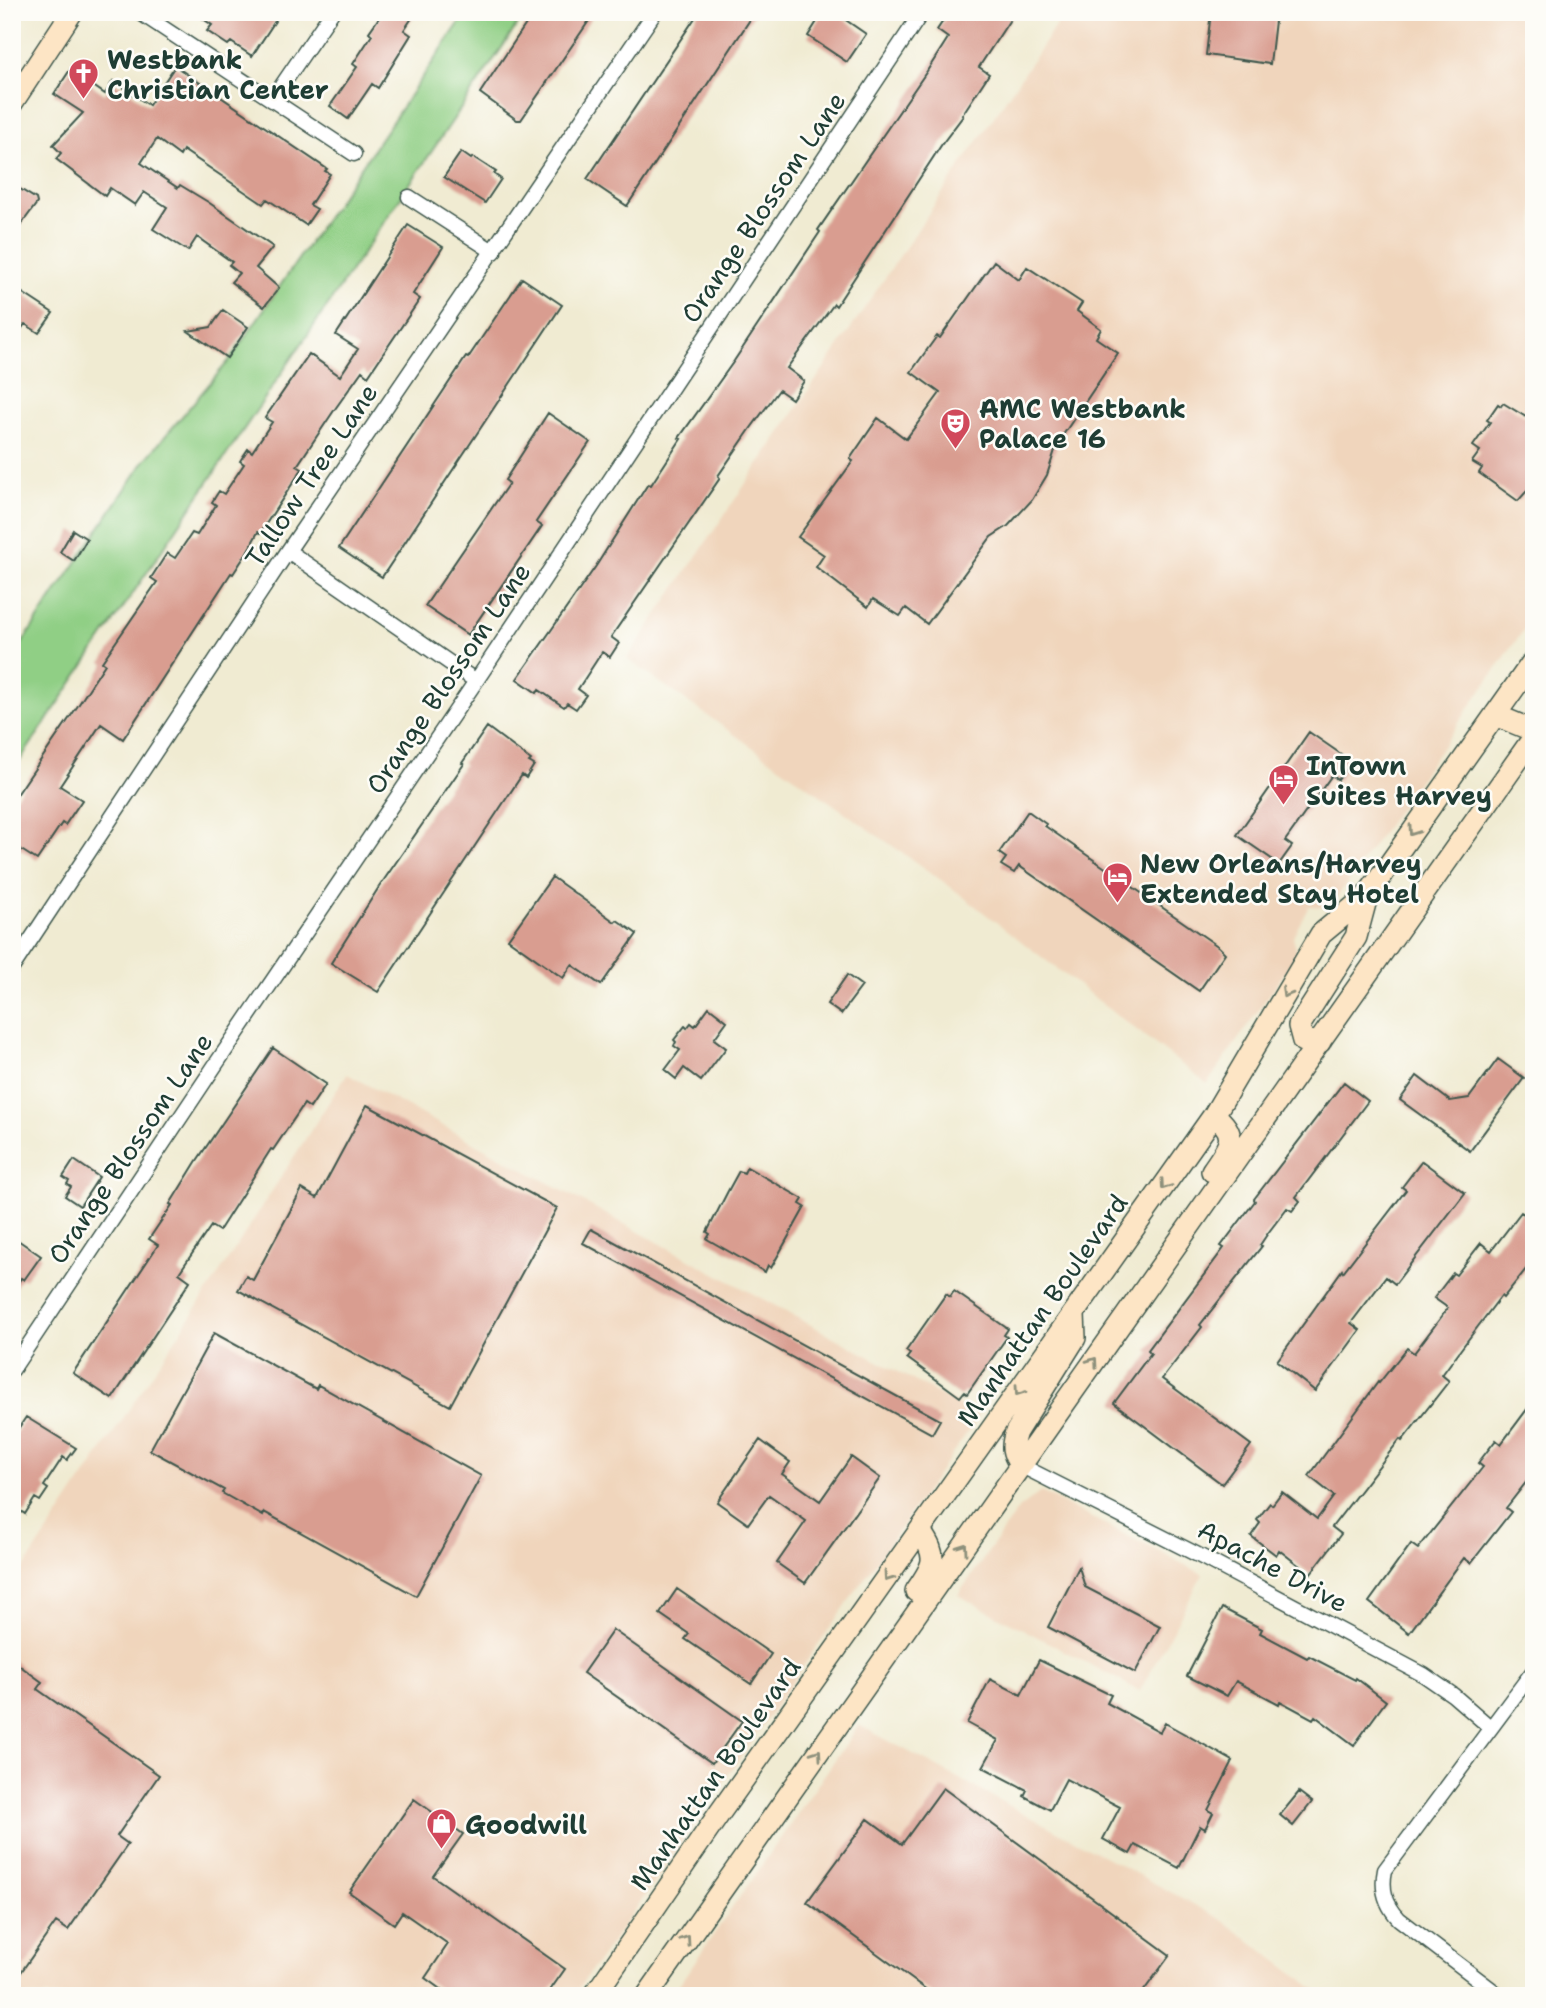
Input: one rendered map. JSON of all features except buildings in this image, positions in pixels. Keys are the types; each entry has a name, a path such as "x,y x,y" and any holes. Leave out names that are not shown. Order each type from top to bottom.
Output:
{"street":[{"path":"12,103 72,12"},
{"path":"139,12 354,154"},
{"path":"272,100 332,12"},
{"name":"Tallow Tree Lane","path":"12,968 288,551 494,252 654,12"},
{"name":"Orange Blossom Lane","path":"12,1370 922,12"},
{"path":"410,197 494,252"},
{"path":"288,551 476,681"},
{"name":"Manhattan Boulevard","path":"594,1996 719,1814 1214,1115 1321,934 1367,896 1534,660"},
{"path":"1495,715 1534,731"},
{"path":"647,1996 1534,737"},
{"path":"1320,1042 1303,1041 1299,1026 1356,937 1367,896"},
{"path":"1166,1260 1165,1243 1219,1160 1230,1137 1226,1124 1214,1115"},
{"path":"1020,1465 1012,1445 1016,1432 1075,1338 1074,1314"},
{"name":"Apache Drive","path":"1020,1465 1202,1557 1424,1675 1453,1695 1491,1728"},
{"path":"865,1686 865,1671 874,1651 933,1565 931,1549 920,1531"},
{"path":"1500,1996 1399,1919 1387,1902 1382,1882 1385,1870 1534,1670"}],"shaded area":[{"path":"1065,12 1534,12 1534,615 1333,903 1322,907 1309,906 1293,936 1297,955 1207,1084 948,885 627,659"},
{"path":"347,1074 979,1416 573,1996 12,1996 12,1586 215,1280"},
{"path":"1041,1492 1203,1574 1140,1691 958,1595 1019,1508"},
{"path":"859,1725 1219,1918 1325,1996 671,1996"}],"green space":[{"path":"467,12 526,12 12,772 12,658 145,460 228,362"}],"place":[{"name":"Westbank Christian Center","path":"84,101"},
{"name":"AMC Westbank Palace 16","path":"956,450"},
{"name":"InTown Suites Harvey","path":"1283,807"},
{"name":"New Orleans/Harvey Extended Stay Hotel","path":"1117,905"},
{"name":"Goodwill","path":"442,1851"}]}
